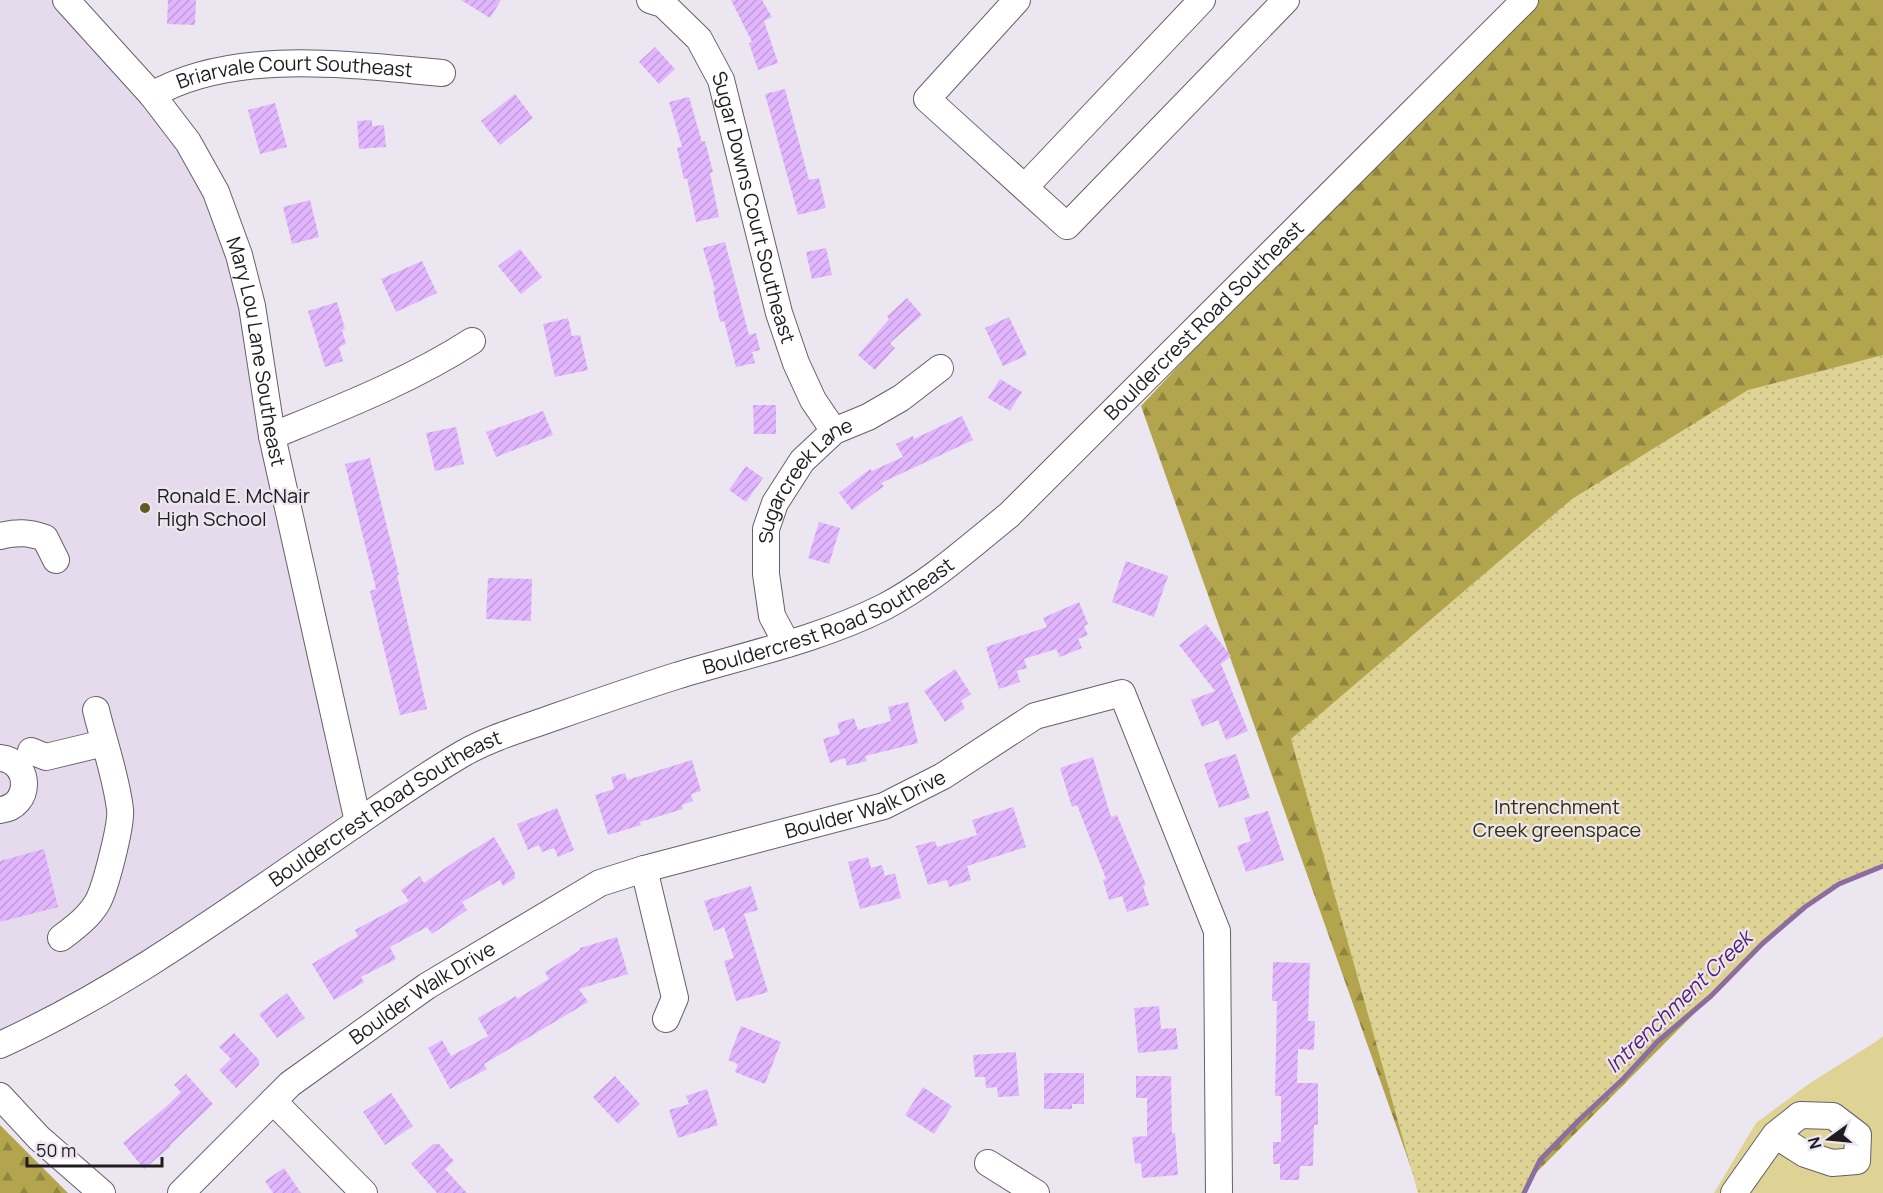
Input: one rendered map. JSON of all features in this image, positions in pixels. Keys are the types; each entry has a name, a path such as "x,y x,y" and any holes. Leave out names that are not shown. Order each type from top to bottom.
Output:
{"street":[{"name":"Mary Lou Lane Southeast","path":"66,0 152,95 188,142 216,192 239,255 252,306 272,436 358,822"},
{"name":"Sugar Downs Court Southeast","path":"650,0 663,4 699,39 721,80 779,313 796,363 813,400 834,431"},
{"path":"1017,0 927,99 1067,226 1286,0"},
{"path":"1025,187 1202,0"},
{"name":"Bouldercrest Road Southeast","path":"0,1045 81,1005 158,959 465,752 494,739 667,679 787,644 884,607 928,580 1010,515 1513,4"},
{"name":"Briarvale Court Southeast","path":"152,95 195,75 239,66 354,65 442,73"},
{"path":"272,436 363,398 447,357 472,341"},
{"name":"Sugarcreek Lane","path":"787,644 772,616 766,574 766,529 775,503 802,461 834,431 868,417 893,403 940,368"},
{"path":"0,536 16,532 32,533 45,538 56,560"},
{"name":"Boulder Walk Drive","path":"181,1193 290,1084 427,986 600,883 644,869 884,806 943,776 1035,716 1122,693 1217,931 1219,1193"},
{"path":"61,938 79,924 98,902 110,865 121,812 96,710"},
{"path":"0,810 13,806 23,792 25,783 18,751 46,757 104,743"},
{"path":"644,869 675,998 666,1019"},
{"path":"0,1096 39,1138 102,1193"},
{"path":"273,1101 364,1193"},
{"path":"1734,1193 1775,1135"},
{"path":"988,1163 1036,1193"}],"shaded area":[{"name":"Ronald E. McNair High School","path":"0,0 65,0 227,200 351,816 201,920 0,1032"}],"green space":[{"path":"1536,0 1883,0 1883,868 1815,892 1516,1193 1420,1193 1141,406 1287,250"},
{"name":"Intrenchment Creek greenspace","path":"1883,355 1883,866 1838,883 1804,907 1761,944 1711,996 1657,1042 1624,1078 1578,1120 1540,1160 1524,1193 1418,1193 1291,739 1572,499 1748,390"},
{"path":"1883,1036 1883,1193 1714,1193 1756,1123 1810,1083"},
{"path":"0,1125 68,1193 0,1193"}],"building":[{"path":"168,0 196,0 195,25 167,24"},
{"path":"461,0 501,0 490,18"},
{"path":"731,0 762,0 772,17 764,21 778,63 758,70 749,43 752,42"},
{"path":"655,47 675,69 659,84 639,62"},
{"path":"785,89 809,180 819,178 826,208 798,215 765,94"},
{"path":"515,94 533,118 500,145 481,121"},
{"path":"689,97 702,142 705,141 713,172 710,173 719,217 696,222 687,178 684,179 677,148 682,147 669,102"},
{"path":"275,103 287,147 260,154 248,110"},
{"path":"372,120 372,126 384,125 386,147 359,149 357,121"},
{"path":"310,200 319,237 292,244 283,207"},
{"path":"725,242 749,335 756,333 760,350 752,352 755,363 736,367 724,321 720,322 713,291 715,290 703,248"},
{"path":"826,248 832,275 812,279 806,252"},
{"path":"520,249 542,277 521,294 498,266"},
{"path":"422,261 437,293 396,312 381,279"},
{"path":"907,298 922,315 890,343 895,348 875,370 858,355 889,319 887,316"},
{"path":"337,302 345,329 342,330 346,344 339,347 343,361 325,367 308,311"},
{"path":"1009,317 1027,355 1003,366 985,328"},
{"path":"568,318 572,336 580,335 588,370 555,377 543,324"},
{"path":"1000,379 1022,392 1010,411 988,398"},
{"path":"753,405 776,405 776,434 754,434"},
{"path":"543,411 553,435 496,457 486,432"},
{"path":"962,416 973,440 881,483 884,486 852,510 839,493 870,469 872,471 903,457 896,444 913,436 914,439"},
{"path":"456,427 464,464 435,471 426,433"},
{"path":"370,458 399,575 397,575 427,709 400,715 370,591 376,589 345,464"},
{"path":"746,466 763,478 746,502 729,490"},
{"path":"819,522 840,528 829,564 808,558"},
{"path":"1126,561 1168,576 1154,617 1112,602"},
{"path":"488,578 532,579 531,621 486,619"},
{"path":"1079,602 1088,624 1084,626 1088,635 1078,639 1082,648 1060,657 1056,649 1024,659 1027,668 1017,671 1020,682 999,689 986,647 1047,627 1043,618"},
{"path":"1206,624 1231,656 1221,664 1248,731 1226,740 1218,720 1202,727 1191,700 1215,691 1179,645"},
{"path":"955,669 971,694 961,701 965,708 945,722 924,691"},
{"path":"908,702 918,743 865,756 867,761 847,766 845,758 830,763 823,739 840,734 837,723 854,718 858,730 891,721 888,707"},
{"path":"1236,754 1250,798 1219,808 1204,764"},
{"path":"1093,757 1111,817 1117,815 1146,885 1143,886 1149,905 1127,912 1122,896 1109,900 1103,880 1106,879 1077,805 1072,807 1060,768"},
{"path":"692,760 701,791 691,794 693,801 682,805 683,809 640,822 641,825 608,835 595,795 614,789 611,777 625,773 627,780"},
{"path":"1013,807 1026,847 967,866 971,880 949,887 947,880 928,885 916,846 935,841 937,847 977,835 972,820"},
{"path":"557,808 574,850 558,857 554,848 542,852 539,845 528,850 517,824"},
{"path":"1268,811 1284,860 1246,872 1237,846 1251,841 1244,818"},
{"path":"494,837 515,873 515,878 503,886 500,880 462,902 467,910 432,934 427,927 390,947 396,959 361,977 364,982 334,1000 312,964 358,936 355,930 409,901 401,890 420,876 424,883"},
{"path":"44,849 58,907 0,922 0,861"},
{"path":"868,857 871,868 882,865 885,876 895,873 901,898 860,909 848,862"},
{"path":"751,886 758,910 744,914 768,992 736,1001 724,961 734,958 724,927 714,931 704,901"},
{"path":"617,937 628,974 579,989 588,1002 484,1064 487,1069 450,1089 428,1048 442,1040 451,1056 488,1036 478,1018 516,996 517,999 549,979 545,972 580,948"},
{"path":"1273,962 1310,963 1308,1021 1315,1021 1314,1050 1298,1049 1297,1083 1318,1083 1318,1125 1314,1125 1313,1166 1300,1166 1299,1180 1280,1180 1280,1164 1273,1164 1273,1142 1281,1142 1281,1096 1275,1096 1277,1001 1272,1001"},
{"path":"287,993 305,1018 277,1038 259,1014"},
{"path":"1159,1006 1161,1029 1176,1028 1178,1049 1138,1053 1134,1008"},
{"path":"741,1026 781,1042 765,1084 735,1072 738,1064 728,1060"},
{"path":"234,1033 259,1060 259,1065 236,1088 219,1070 231,1059 219,1047"},
{"path":"1016,1052 1019,1096 998,1097 997,1087 986,1088 985,1077 975,1077 973,1055"},
{"path":"1044,1073 1084,1073 1084,1104 1072,1104 1072,1109 1044,1109"},
{"path":"186,1074 213,1104 144,1169 123,1143 181,1092 174,1085"},
{"path":"615,1076 640,1104 618,1124 593,1097"},
{"path":"1136,1076 1171,1076 1172,1134 1175,1133 1178,1175 1142,1178 1141,1163 1135,1164 1132,1137 1147,1136 1147,1098 1136,1098"},
{"path":"923,1087 952,1106 934,1134 905,1115"},
{"path":"707,1089 718,1125 678,1138 669,1110 689,1104 686,1096"},
{"path":"391,1093 413,1126 385,1145 363,1112"},
{"path":"433,1144 439,1144 454,1161 445,1169 467,1193 437,1193 411,1164"},
{"path":"284,1168 301,1193 273,1193 265,1181"}],"waterway":[{"name":"Intrenchment Creek","path":"1524,1193 1540,1160 1624,1078 1657,1042 1711,996 1762,944 1805,907 1839,884 1883,866"}],"place":[{"name":"Ronald E. McNair High School","path":"145,508"}]}
